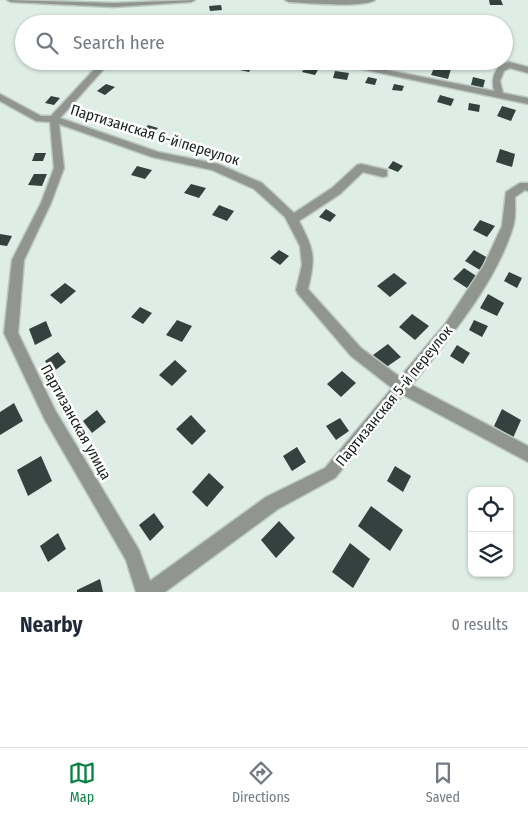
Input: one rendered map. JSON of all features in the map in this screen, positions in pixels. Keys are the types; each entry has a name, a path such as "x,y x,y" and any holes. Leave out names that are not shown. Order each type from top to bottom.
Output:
{"street":[{"path":"11,0 114,2 191,0"},
{"path":"289,0 348,2 371,0"},
{"path":"513,66 528,70"},
{"path":"54,119 99,70"},
{"path":"371,70 528,101"},
{"path":"499,96 496,81 500,70"},
{"name":"Партизанская 6-й переулок","path":"0,97 39,119 54,119 156,155 214,167 258,186 292,220 306,246 308,265 302,290 356,352 402,388 528,454"},
{"name":"Партизанская улица","path":"54,119 59,168 46,203 18,260 11,333 50,415 133,556 145,592"},
{"path":"292,220 336,192 361,168 383,173"},
{"name":"Партизанская 5-й переулок","path":"150,592 272,503 330,473 450,328 489,268 508,226 510,195 524,186 528,187"}],"building":[{"path":"489,0 501,0 503,5 490,5"},
{"path":"221,5 222,10 210,11 209,6"},
{"path":"303,70 318,70 315,75 302,72"},
{"path":"433,70 451,70 448,79 431,75"},
{"path":"335,71 349,73 347,80 333,78"},
{"path":"368,77 377,79 375,85 365,83"},
{"path":"473,77 485,80 483,88 471,85"},
{"path":"106,84 115,87 105,95 97,91"},
{"path":"394,84 404,86 402,91 392,90"},
{"path":"440,95 454,99 451,106 437,102"},
{"path":"51,96 60,98 54,105 45,103"},
{"path":"469,103 480,105 479,112 468,110"},
{"path":"502,106 516,110 511,121 497,116"},
{"path":"148,125 158,128 152,134 143,131"},
{"path":"178,138 190,141 184,148 172,145"},
{"path":"500,149 515,154 512,167 496,162"},
{"path":"35,153 46,153 43,161 32,161"},
{"path":"393,161 403,166 398,172 388,168"},
{"path":"137,166 152,170 145,179 131,175"},
{"path":"34,174 47,174 42,186 28,185"},
{"path":"191,184 206,188 199,198 184,193"},
{"path":"219,205 234,211 227,221 212,215"},
{"path":"326,209 336,215 330,222 319,217"},
{"path":"480,220 495,226 487,237 473,230"},
{"path":"0,234 12,236 7,246 0,245"},
{"path":"279,250 289,256 280,265 270,258"},
{"path":"474,250 488,258 480,270 465,261"},
{"path":"464,268 478,277 467,288 453,279"},
{"path":"509,272 522,278 517,288 504,281"},
{"path":"394,273 407,283 390,297 377,286"},
{"path":"65,283 76,291 61,304 50,295"},
{"path":"488,294 504,303 497,316 480,308"},
{"path":"140,307 152,313 143,324 131,317"},
{"path":"412,314 429,326 415,340 399,327"},
{"path":"177,320 192,326 182,342 166,335"},
{"path":"474,320 488,326 482,337 469,330"},
{"path":"46,321 52,336 35,345 29,329"},
{"path":"388,344 401,357 385,368 373,355"},
{"path":"457,345 470,353 463,364 450,356"},
{"path":"58,352 66,362 53,372 45,361"},
{"path":"175,360 187,371 172,386 159,375"},
{"path":"342,371 356,383 341,397 327,384"},
{"path":"14,403 23,421 0,435 0,412"},
{"path":"502,409 521,420 513,438 494,426"},
{"path":"97,410 106,422 92,433 83,421"},
{"path":"191,415 206,431 192,445 176,429"},
{"path":"340,418 349,431 336,440 326,426"},
{"path":"297,447 306,462 292,471 283,456"},
{"path":"41,456 52,481 28,496 17,470"},
{"path":"395,466 411,476 403,492 387,481"},
{"path":"209,473 224,487 207,507 192,492"},
{"path":"371,506 403,530 390,551 358,526"},
{"path":"154,513 164,527 150,541 139,525"},
{"path":"279,521 295,538 276,558 261,540"},
{"path":"58,533 66,549 48,562 40,546"},
{"path":"350,543 370,559 353,588 332,572"},
{"path":"100,579 103,592 77,592 77,590"}]}
